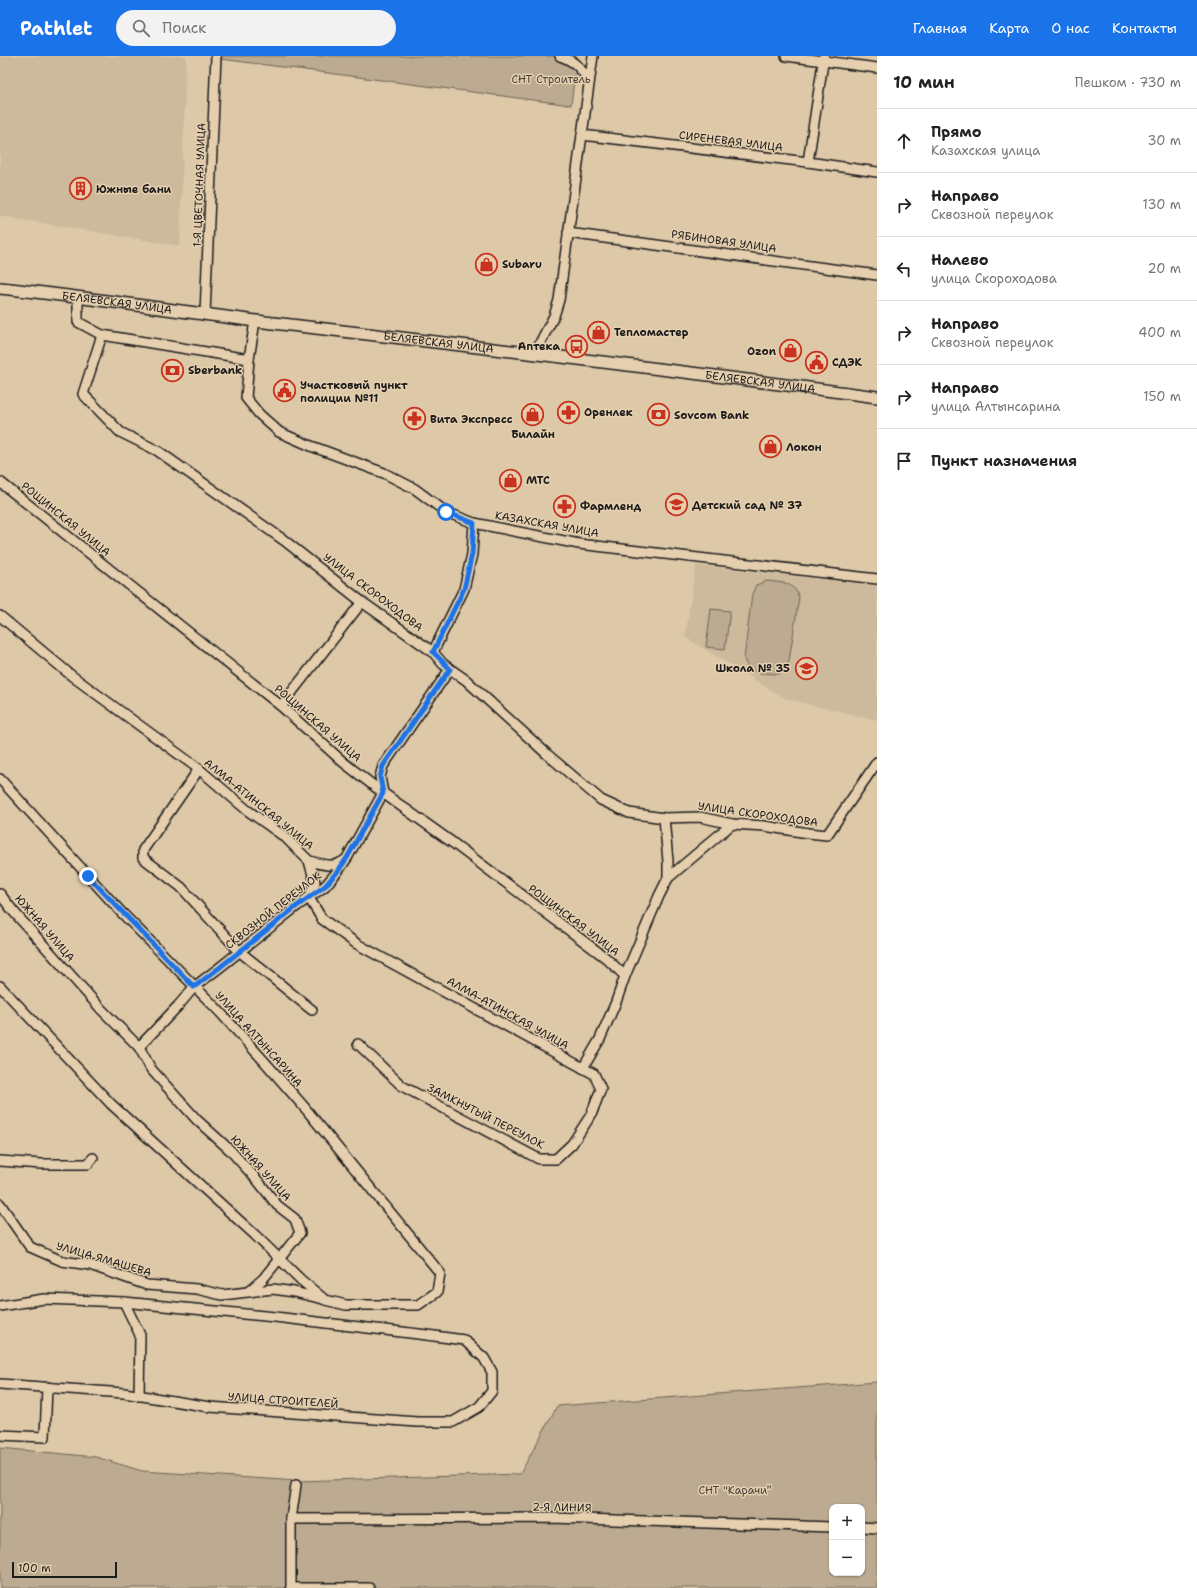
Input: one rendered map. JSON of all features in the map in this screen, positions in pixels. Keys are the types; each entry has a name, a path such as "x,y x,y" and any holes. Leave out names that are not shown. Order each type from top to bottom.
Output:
{"main road":[{"name":"БЕЛЯЕВСКАЯ УЛИЦА","path":"0,288 78,296 255,321 538,354 877,397"}],"street":[{"name":"1-Я ЦВЕТОЧНАЯ УЛИЦА","path":"205,314 216,56"},
{"path":"560,56 570,60 582,70 589,82"},
{"path":"538,354 540,343 554,316 559,300 593,56"},
{"path":"786,56 824,58 877,68"},
{"path":"808,162 824,58"},
{"name":"СИРЕНЕВАЯ УЛИЦА","path":"582,135 808,162 877,172"},
{"name":"РЯБИНОВАЯ УЛИЦА","path":"568,233 877,275"},
{"path":"78,296 78,322 102,334 249,359 255,321"},
{"name":"УЛИЦА СКОРОХОДОВА","path":"102,334 83,394 114,427 120,432 158,451 228,500 285,541 362,602 433,652 450,669 466,680 548,755 601,800 629,813 664,818 700,817 732,824 764,826 827,835 877,762"},
{"name":"КАЗАХСКАЯ УЛИЦА","path":"249,359 246,398 259,414 279,432 311,446 384,473 415,489 446,512 474,523 579,544 877,579"},
{"name":"РОЩИНСКАЯ УЛИЦА","path":"0,482 281,706 343,762 606,958 625,976"},
{"path":"433,652 464,589 472,554 474,523"},
{"path":"281,706 362,602"},
{"name":"АЛМА-АТИНСКАЯ УЛИЦА","path":"0,616 72,676 199,769 248,810 285,837 309,861 315,882 309,898 322,919 356,944 583,1068"},
{"path":"383,793 380,777 383,766 450,669"},
{"path":"199,769 143,850 143,858 181,888 239,951 312,1010"},
{"name":"УЛИЦА АЛТЫНСАРИНА","path":"0,779 118,908 218,1010 305,1108 440,1273"},
{"name":"СКВОЗНОЙ ПЕРЕУЛОК","path":"139,1048 194,987 297,906 325,886 347,858 383,793"},
{"path":"664,818 668,878"},
{"path":"583,1068 600,1039 616,1002 625,976 668,878 732,824"},
{"path":"309,861 332,866 338,865 347,858"},
{"name":"ЮЖНАЯ УЛИЦА","path":"0,894 12,911 102,1010 139,1048 151,1069 197,1120 230,1150 258,1181 277,1206 295,1219 300,1233 280,1258"},
{"path":"0,986 111,1104 280,1258 301,1280 325,1300"},
{"name":"ЗАМКНУТЫЙ ПЕРЕУЛОК","path":"358,1044 402,1086 539,1159 556,1159 572,1144 591,1114 601,1089 594,1074 583,1068"},
{"path":"0,1161 42,1164 88,1164 93,1158"},
{"name":"УЛИЦА ЯМАШЕВА","path":"0,1204 30,1247 62,1261 90,1265 147,1285 197,1289 222,1295 273,1289 294,1292 346,1305 418,1305 437,1292 440,1273"},
{"path":"249,1291 263,1279 280,1258"},
{"path":"0,1306 44,1299 124,1302 140,1335 139,1396"},
{"name":"УЛИЦА СТРОИТЕЛЕЙ","path":"0,1384 124,1393 210,1407 417,1422 453,1422 479,1407 492,1391 492,1372 484,1358 464,1340 427,1334 124,1302"},
{"path":"0,1435 45,1437 47,1387"},
{"path":"296,1485 291,1519 292,1588 369,1588"},
{"name":"2-Я ЛИНИЯ","path":"291,1519 553,1518 829,1527"},
{"path":"865,1527 877,1528"}],"shaded area":[{"path":"0,56 186,56 180,246 0,216"},
{"name":"Школа № 35","path":"696,565 877,586 877,720 786,699 685,637"}],"green space":[{"name":"СНТ Строитель","path":"222,56 577,56 571,105 221,59"},
{"path":"767,581 790,585 797,592 799,597 789,661 786,669 779,674 753,671 744,659 752,594 756,585"},
{"path":"711,609 730,611 725,649 706,647"},
{"name":"СНТ \"Карачи\"","path":"877,1382 877,1588 0,1588 0,1448 96,1457 142,1471 298,1481 520,1474 557,1406"}],"place":[{"name":"Южные бани","path":"81,189"},
{"name":"Subaru","path":"486,264"},
{"name":"Тепломастер","path":"598,332"},
{"name":"Аптека","path":"576,346"},
{"name":"Ozon","path":"791,351"},
{"name":"СДЭК","path":"816,362"},
{"name":"Sberbank","path":"173,370"},
{"name":"Участковый пункт полиции №11","path":"284,391"},
{"name":"Оренлек","path":"568,412"},
{"name":"Билайн","path":"533,414"},
{"name":"Sovcom Bank","path":"659,415"},
{"name":"Вита Экспресс","path":"415,419"},
{"name":"Локон","path":"770,447"},
{"name":"МТС","path":"511,480"},
{"name":"Детский сад № 37","path":"676,505"},
{"name":"Фармленд","path":"565,506"},
{"name":"Школа № 35","path":"806,668"}],"route":[{"path":"88,876 194,987 297,906 325,886 347,858 383,793 380,777 383,766 450,669 443,664 433,652 464,589 472,554 474,523 446,512"}]}
